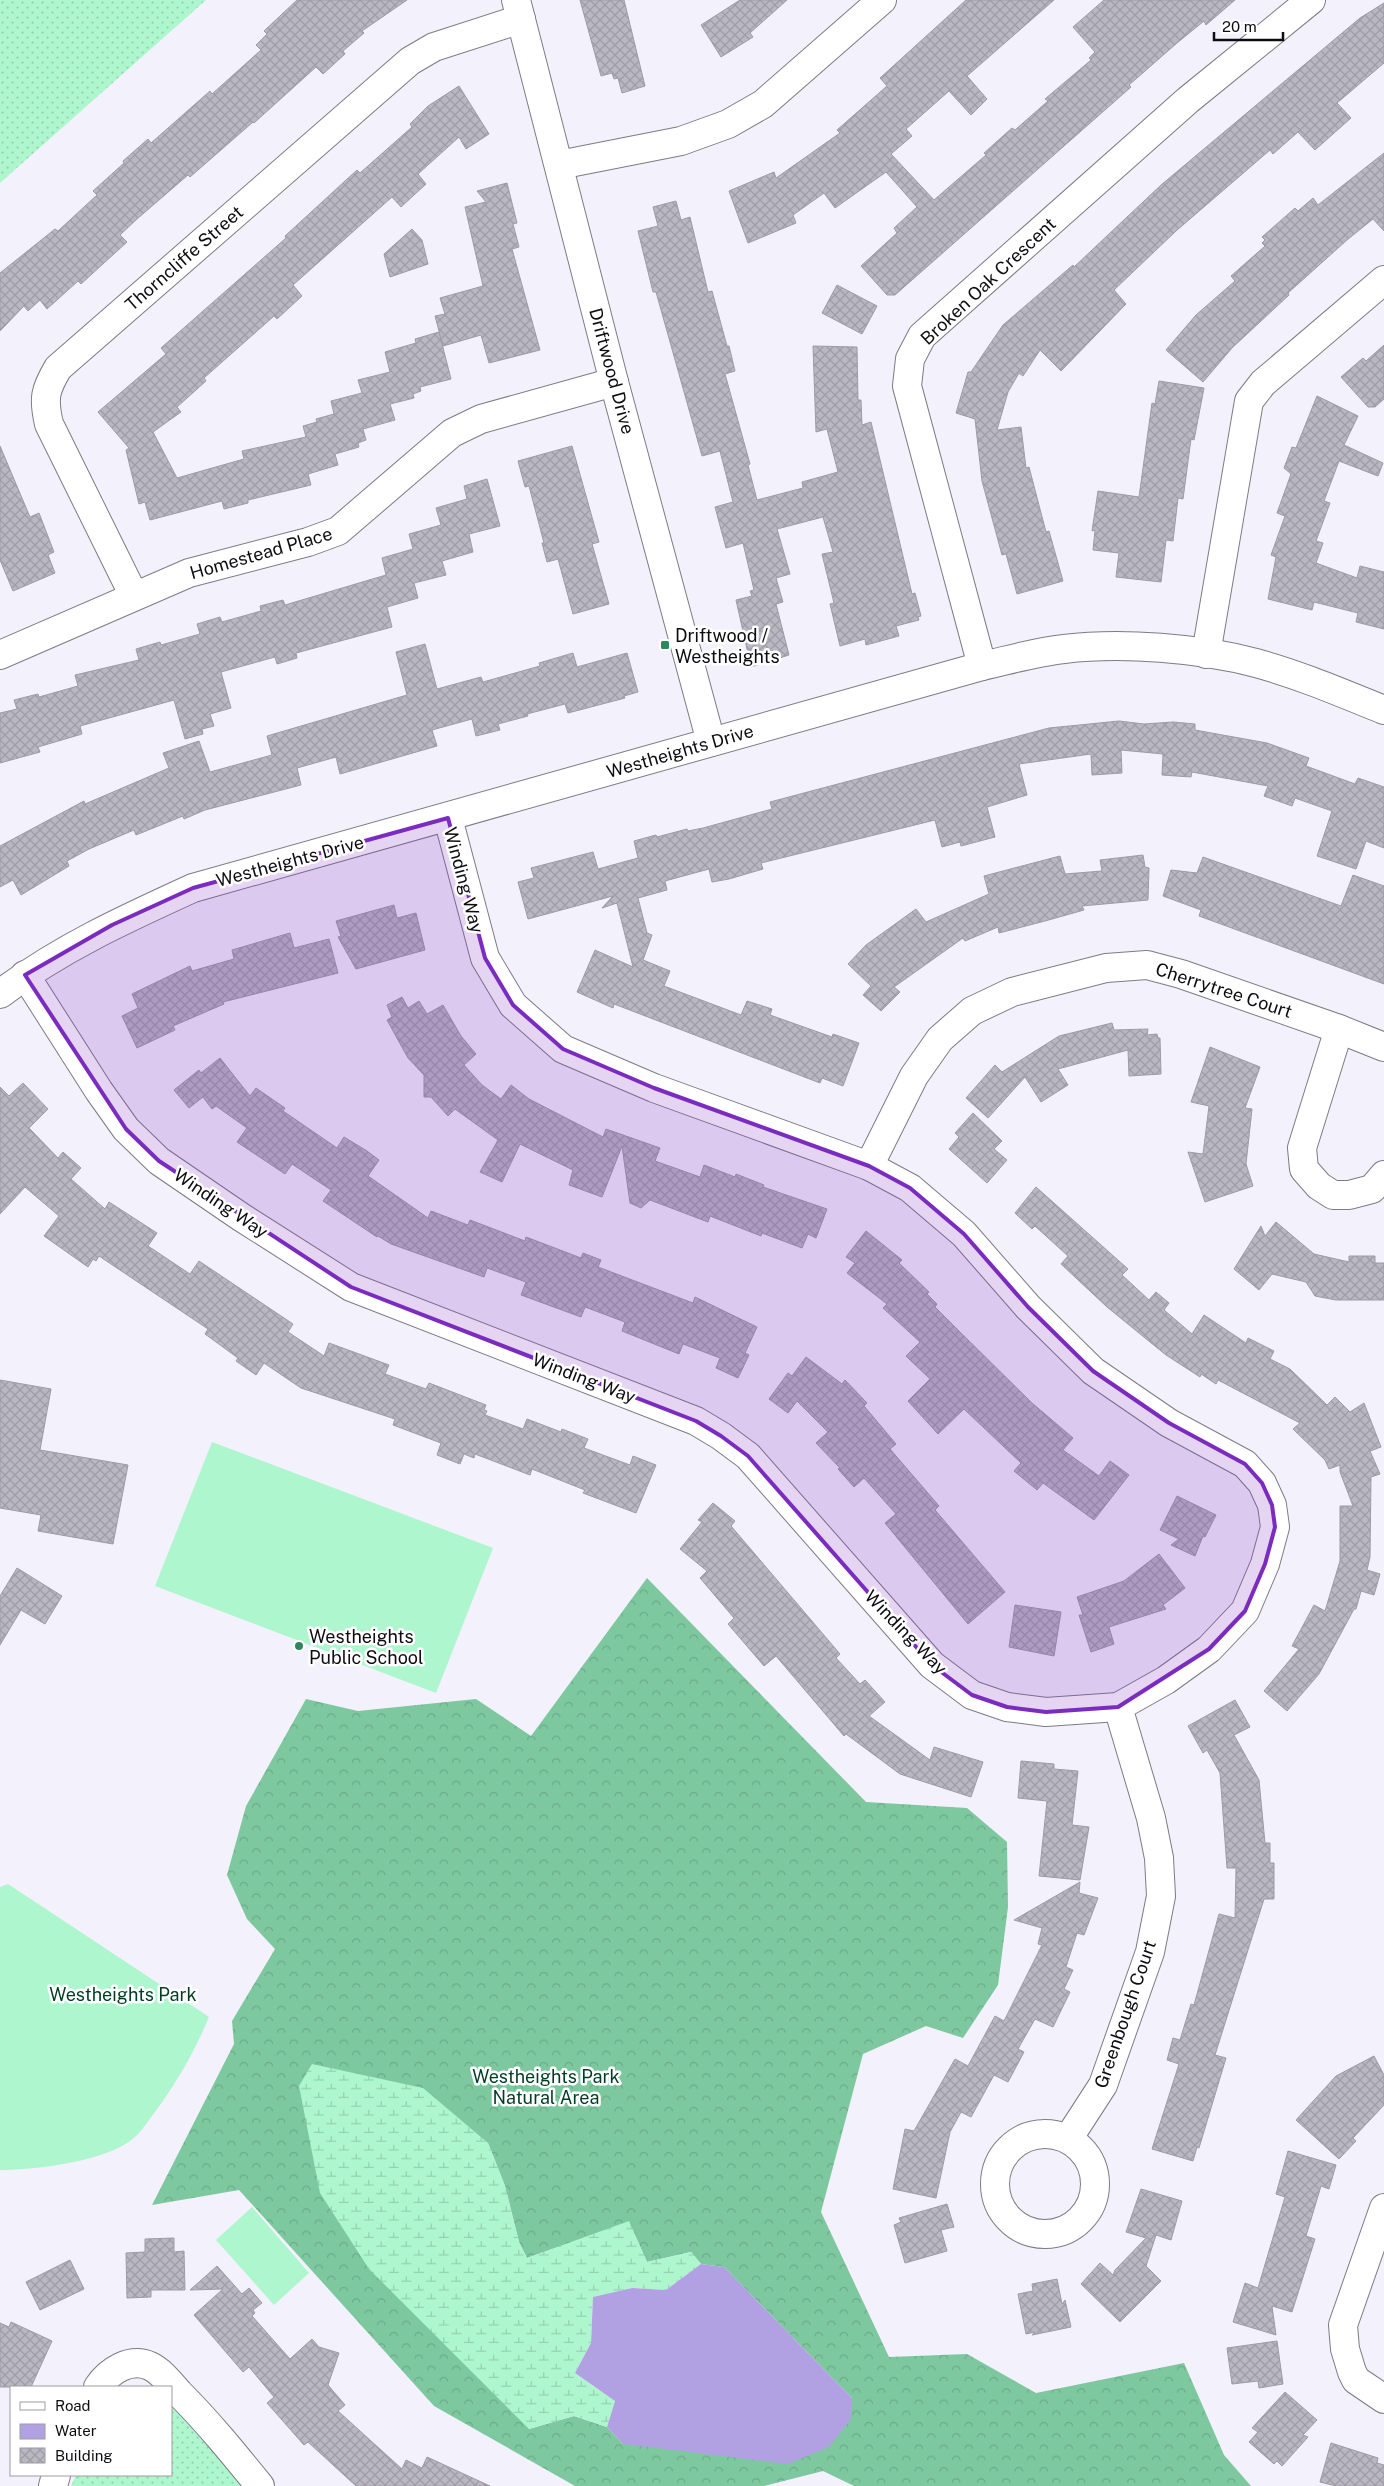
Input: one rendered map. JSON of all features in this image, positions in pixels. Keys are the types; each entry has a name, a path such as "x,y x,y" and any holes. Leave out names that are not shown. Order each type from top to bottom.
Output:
{"street":[{"path":"559,165 680,140 728,124 763,104 882,0"},
{"name":"Broken Oak Crescent","path":"982,666 907,386 910,359 922,336 1188,100 1311,0"},
{"name":"Driftwood Drive","path":"518,9 614,382 712,742"},
{"name":"Thorncliffe Street","path":"134,596 49,424 44,402 49,384 58,368 410,61 434,47 518,9"},
{"path":"1206,654 1249,401 1263,383 1277,370 1384,280"},
{"name":"Homestead Place","path":"0,655 189,573 308,542 338,531 452,433 481,419 614,382"},
{"name":"Westheights Drive","path":"0,994 25,975 112,925 193,888 448,818 982,666 1064,649 1127,646 1206,654 1255,663 1308,680 1384,710"},
{"name":"Winding Way","path":"25,975 99,1091 126,1129 159,1161 241,1217 351,1287 696,1421 720,1436 748,1456 932,1665 972,1695 1007,1707 1046,1712 1118,1707 1166,1680 1209,1649 1245,1611 1265,1564 1275,1527 1272,1504 1262,1483 1245,1464 1169,1423 1094,1371 1028,1307 964,1234 910,1188 869,1166 654,1088 564,1049 513,1005 485,958 448,818"},
{"name":"Cherrytree Court","path":"869,1166 914,1076 940,1039 972,1011 1012,992 1106,968 1147,965 1181,974 1339,1029 1384,1047"},
{"path":"1339,1029 1302,1148 1304,1169 1319,1186 1333,1195 1349,1196 1372,1189 1384,1175"},
{"name":"Greenbough Court","path":"1068,2139 1103,2085 1150,1952 1161,1896 1159,1858 1151,1818 1118,1707"},
{"path":"1384,2208 1344,2325 1345,2349 1356,2380 1384,2399"},
{"path":"99,2386 104,2379 118,2368 132,2363 150,2366 163,2376 200,2415 260,2486"}],"highlighted area":[{"path":"448,818 485,958 513,1005 563,1049 654,1088 869,1166 910,1188 964,1234 1028,1307 1093,1371 1169,1423 1245,1464 1262,1483 1272,1505 1275,1527 1265,1564 1245,1611 1209,1649 1118,1707 1046,1712 1007,1707 972,1695 932,1665 748,1456 721,1436 696,1421 351,1287 159,1161 126,1129 25,975 112,925 193,888"}],"green space":[{"path":"0,0 206,0 0,183"},
{"path":"212,1442 493,1548 436,1693 155,1586"},
{"name":"Westheights Park Natural Area","path":"647,1578 866,1802 967,1808 1007,1842 1008,1907 998,1985 963,2038 926,2026 863,2054 821,2212 889,2357 967,2354 1036,2393 1184,2363 1224,2455 1251,2486 854,2486 823,2471 764,2486 575,2486 434,2406 239,2190 152,2205 234,2044 232,2021 275,1949 247,1919 227,1875 246,1806 306,1699 358,1711 476,1699 531,1736","holes":["488,2143 505,2186 519,2242 527,2258 629,2222 647,2262 691,2252 701,2264 724,2267 852,2398 623,2444 607,2427 574,2416 529,2429"]},
{"name":"Westheights Park","path":"8,1884 209,2017 184,2068 140,2132 123,2145 91,2158 52,2166 0,2170 0,1887"},
{"path":"312,2064 423,2088 488,2143 505,2186 519,2242 527,2258 629,2221 647,2262 691,2252 701,2264 666,2290 632,2288 593,2297 591,2343 575,2373 615,2401 607,2427 574,2416 529,2429 369,2269 320,2193 299,2086"},
{"path":"252,2207 309,2273 274,2305 216,2240"},
{"path":"172,2403 246,2486 71,2486 76,2476 172,2476"}],"water":[{"path":"701,2264 724,2267 852,2398 851,2419 829,2447 788,2464 623,2444 607,2427 615,2401 575,2373 591,2343 593,2297 632,2288 666,2290"}],"building":[{"path":"297,0 407,0 362,31 364,33 343,51 345,54 323,74 316,67 254,123 190,177 188,175 137,219 120,235 127,242 81,284 78,281 47,309 40,300 28,311 24,306 0,331 0,273 55,229 58,231 97,195 93,191 124,163 123,161 148,139 151,143 210,91 212,94 261,50 256,45 267,34 264,31"},
{"path":"580,0 624,0 645,86 622,93 618,78 614,79 612,73 601,76"},
{"path":"740,0 787,0 750,33 753,37 721,57 701,25"},
{"path":"966,0 1054,0 967,76 987,99 971,115 949,91 906,129 912,136 891,154 934,200 986,155 984,153 1012,128 1015,130 1048,101 1045,99 1091,60 1089,58 1095,52 1073,27 1104,0 1235,0 1206,25 1204,21 1177,43 1129,85 1131,87 895,295 887,295 861,266 897,233 894,228 917,207 886,172 835,208 824,193 793,215 796,223 748,243 729,191 774,172 776,178 840,133 837,130 887,86 880,78"},
{"path":"1384,3 1384,63 1337,103 1351,118 1315,150 1298,132 1273,154 1270,150 1176,231 1114,290 1126,304 1061,371 1040,350 1023,376 1019,373 1008,392 997,430 1021,427 1026,468 1029,467 1046,532 1049,531 1063,581 1017,594 1006,554 1002,555 982,481 975,419 956,413 968,372 971,372 1003,325 1073,265 1074,267 1161,185 1360,18"},
{"path":"459,86 489,134 466,149 459,137 418,174 426,184 401,207 392,197 293,285 302,296 277,319 274,316 204,378 206,381 177,407 181,412 153,432 177,478 244,459 242,451 306,437 303,426 317,422 316,419 334,414 331,401 362,393 358,380 390,372 385,352 416,343 415,339 439,332 451,379 420,387 421,391 413,394 414,398 390,404 395,420 363,429 366,440 358,443 359,447 335,454 338,465 308,474 311,485 248,500 248,503 224,509 222,501 150,520 145,502 139,504 126,450 129,448 98,412 166,354 161,348 286,238 285,236 357,170 360,173 412,127 410,124 428,106"},
{"path":"1384,153 1384,231 1373,219 1347,240 1288,293 1289,295 1232,348 1203,382 1166,350 1196,315 1235,281 1231,276 1265,246 1262,243 1265,240 1262,237 1295,208 1298,211 1313,198 1318,205"},
{"path":"507,183 517,223 513,224 519,247 512,249 540,350 489,363 481,335 443,346 435,316 445,314 440,298 483,286 465,207 486,202 477,191"},
{"path":"676,201 681,220 690,217 708,292 712,291 727,346 729,346 735,371 725,374 750,464 748,465 757,500 803,488 802,482 838,472 827,429 816,432 813,346 857,347 858,400 861,400 862,425 871,422 912,594 915,593 921,616 918,617 919,620 896,626 899,636 866,645 865,639 840,646 830,604 834,603 822,554 833,552 823,517 777,529 790,574 776,578 783,602 776,604 789,655 751,667 736,600 752,596 750,591 754,590 743,543 726,548 715,507 733,502 720,451 702,456 656,292 653,292 638,231 658,226 653,207"},
{"path":"412,229 422,240 428,264 390,277 384,254"},
{"path":"837,285 877,306 862,334 822,313"},
{"path":"1384,345 1384,399 1375,407 1368,407 1341,377 1363,358 1366,361"},
{"path":"1159,381 1204,388 1194,440 1191,439 1183,499 1178,498 1173,541 1166,540 1161,582 1116,577 1119,553 1093,550 1095,530 1092,531 1098,491 1139,497 1152,403 1155,404"},
{"path":"1317,396 1358,416 1344,445 1383,463 1378,476 1339,461 1324,501 1330,503 1316,541 1323,543 1316,563 1357,578 1360,566 1384,572 1384,629 1356,622 1358,613 1314,602 1312,610 1268,599 1276,557 1271,555 1285,516 1277,513 1291,474 1284,468 1292,447 1296,448"},
{"path":"0,446 30,517 39,513 54,552 48,555 55,573 13,591 0,560"},
{"path":"572,446 599,542 592,544 609,604 573,614 558,559 547,562 529,486 525,487 518,461"},
{"path":"487,479 500,526 469,534 473,552 442,561 446,575 414,583 418,598 387,607 392,627 296,653 297,658 277,664 275,657 221,672 231,708 210,714 214,726 202,729 203,734 185,739 174,700 80,726 82,734 38,747 40,752 0,763 0,713 17,709 14,700 38,694 39,697 78,686 75,675 139,660 136,649 160,642 161,645 200,634 197,624 220,617 222,622 261,611 260,606 283,600 285,605 386,575 382,558 413,549 409,534 441,525 436,508 467,499 464,486"},
{"path":"425,644 437,689 481,677 483,682 540,666 539,663 573,653 577,667 627,653 638,692 624,696 625,698 568,713 565,704 527,714 528,716 498,724 500,730 476,736 472,719 432,730 437,746 340,774 336,757 297,768 301,785 205,810 184,819 183,816 136,835 134,830 89,849 67,861 69,866 21,895 13,880 0,887 0,846 84,801 85,804 169,768 163,753 199,741 210,772 272,755 267,736 407,695 396,652"},
{"path":"1119,721 1144,724 1173,722 1195,724 1195,730 1267,743 1309,758 1306,766 1355,784 1358,778 1384,787 1384,848 1366,841 1356,869 1317,856 1332,811 1295,798 1292,806 1264,796 1268,786 1192,772 1191,777 1162,775 1163,754 1121,750 1122,773 1092,775 1091,754 1019,764 1027,795 987,807 995,837 961,846 960,842 942,847 935,820 761,863 763,869 729,879 712,882 709,869 665,881 667,890 638,898 647,933 652,935 643,960 670,971 664,986 741,1015 747,1001 772,1009 770,1015 832,1037 833,1034 859,1043 843,1086 822,1078 820,1083 614,1004 613,1008 577,992 595,950 633,967 617,903 602,908 613,896 528,919 518,882 534,878 531,868 593,852 598,869 638,858 634,841 687,829 688,831 703,828 772,809 770,802 1049,728"},
{"path":"1143,855 1145,867 1149,868 1148,900 1082,906 1084,910 1045,921 999,933 998,927 965,941 963,938 894,987 900,992 881,1011 863,995 871,986 848,964 866,945 916,909 926,922 989,894 984,876 1060,856 1065,874 1102,871 1100,860"},
{"path":"1203,857 1341,906 1353,875 1384,886 1384,984 1199,916 1201,910 1163,896 1171,870 1197,873"},
{"path":"394,905 397,918 416,913 425,950 356,969 338,937 341,936 336,921"},
{"path":"290,933 294,948 329,939 338,973 223,1002 224,1004 173,1026 175,1030 137,1048 122,1016 138,1008 132,994 190,966 192,971 234,959 232,950"},
{"path":"402,997 408,1008 419,1001 427,1014 443,1005 461,1036 476,1054 464,1065 482,1085 501,1099 511,1085 529,1099 603,1137 606,1129 660,1148 655,1161 700,1177 704,1165 735,1177 736,1174 764,1185 763,1187 827,1209 816,1238 808,1234 802,1248 762,1233 761,1236 710,1216 708,1222 650,1200 641,1208 630,1203 622,1146 602,1197 569,1185 573,1170 520,1144 502,1182 480,1172 498,1140 455,1109 448,1116 431,1097 424,1097 424,1075 408,1058 387,1020 392,1017 387,1005"},
{"path":"1112,1023 1114,1030 1148,1029 1147,1035 1157,1034 1158,1038 1160,1038 1161,1074 1129,1076 1128,1050 1058,1069 1068,1085 1041,1102 1025,1077 988,1118 966,1098 995,1065 1002,1072 1059,1036"},
{"path":"1210,1047 1260,1067 1245,1108 1252,1109 1246,1164 1253,1186 1205,1202 1188,1152 1203,1154 1209,1106 1191,1102"},
{"path":"220,1058 250,1096 256,1088 285,1108 283,1111 337,1148 344,1137 379,1160 368,1176 428,1218 431,1211 468,1225 470,1220 525,1241 526,1237 581,1258 583,1253 601,1260 598,1267 693,1303 695,1297 757,1327 745,1353 749,1355 738,1378 716,1368 720,1358 683,1344 679,1354 622,1331 625,1322 585,1307 581,1317 521,1295 526,1282 487,1268 484,1277 391,1244 377,1237 323,1201 331,1190 292,1164 285,1174 237,1142 247,1128 216,1106 212,1109 203,1097 189,1108 174,1090 199,1070 201,1073"},
{"path":"23,1083 48,1109 29,1128 58,1158 63,1152 81,1168 71,1179 105,1209 109,1202 157,1233 148,1246 190,1274 199,1261 293,1324 288,1332 324,1356 329,1343 389,1365 385,1374 426,1389 429,1383 486,1405 484,1410 487,1411 485,1415 523,1429 527,1419 561,1432 562,1429 588,1439 584,1448 630,1465 633,1456 656,1465 636,1513 583,1493 585,1490 532,1469 530,1475 475,1454 474,1458 464,1454 460,1464 437,1455 441,1443 393,1425 395,1419 301,1388 264,1363 256,1375 236,1361 238,1358 205,1334 208,1329 99,1256 96,1261 93,1259 88,1267 44,1236 59,1216 25,1187 0,1214 0,1087 9,1096"},
{"path":"973,1113 1002,1141 994,1149 1007,1160 987,1183 949,1149 959,1137 955,1133"},
{"path":"1036,1187 1128,1269 1122,1275 1149,1300 1156,1292 1169,1303 1164,1310 1192,1334 1204,1315 1246,1343 1248,1338 1274,1351 1270,1359 1290,1369 1327,1405 1335,1397 1350,1412 1364,1403 1381,1447 1370,1451 1380,1474 1371,1477 1370,1557 1367,1570 1380,1574 1374,1595 1361,1591 1356,1609 1354,1609 1319,1674 1287,1711 1264,1691 1299,1649 1292,1646 1314,1605 1325,1611 1340,1561 1340,1506 1353,1506 1340,1472 1340,1465 1329,1469 1325,1460 1293,1429 1300,1423 1218,1380 1216,1384 1201,1374 1200,1377 1166,1355 1107,1307 1061,1264 1068,1256 1035,1226 1032,1229 1015,1213"},
{"path":"1276,1222 1314,1254 1349,1262 1349,1256 1375,1256 1375,1263 1384,1263 1384,1300 1336,1300 1315,1296 1306,1282 1272,1274 1259,1290 1234,1269 1261,1226 1265,1236"},
{"path":"866,1231 902,1260 899,1263 929,1292 927,1294 937,1304 935,1307 1032,1403 1073,1438 1063,1450 1099,1476 1110,1461 1129,1475 1094,1520 1043,1483 1037,1490 1014,1471 1021,1463 964,1409 938,1434 908,1401 930,1379 906,1356 920,1342 883,1308 887,1304 847,1273 855,1263 846,1257"},
{"path":"806,1357 842,1384 845,1380 867,1403 864,1406 896,1444 890,1449 939,1506 935,1510 1005,1592 968,1624 885,1523 896,1514 864,1478 854,1487 838,1469 840,1468 816,1443 828,1432 797,1401 788,1413 769,1399 788,1373 792,1376"},
{"path":"0,1380 51,1389 40,1450 128,1465 113,1544 38,1531 41,1515 0,1508"},
{"path":"1177,1496 1216,1515 1205,1537 1203,1536 1195,1556 1171,1545 1179,1539 1160,1530"},
{"path":"713,1503 735,1521 731,1526 840,1654 836,1658 860,1684 865,1680 885,1702 869,1716 930,1760 934,1747 983,1762 971,1797 900,1774 846,1734 844,1736 776,1656 764,1666 728,1624 734,1618 700,1578 707,1571 680,1549 702,1522 698,1520"},
{"path":"1159,1554 1185,1588 1163,1605 1166,1609 1109,1627 1114,1644 1091,1652 1079,1615 1083,1615 1077,1597 1124,1581"},
{"path":"17,1568 62,1596 45,1624 21,1610 0,1645 0,1596"},
{"path":"1015,1605 1061,1612 1054,1656 1009,1647"},
{"path":"1235,1700 1250,1727 1234,1735 1259,1780 1265,1843 1270,1843 1270,1863 1274,1863 1274,1899 1264,1899 1215,2055 1226,2058 1199,2148 1197,2147 1193,2161 1152,2149 1179,2064 1167,2060 1173,2038 1180,2040 1191,2004 1194,2005 1219,1914 1235,1918 1236,1868 1227,1868 1220,1773 1207,1750 1203,1753 1188,1726"},
{"path":"1021,1761 1054,1764 1054,1769 1078,1771 1072,1825 1089,1827 1080,1880 1039,1876 1047,1801 1018,1798"},
{"path":"1080,1882 1079,1893 1098,1898 1084,1935 1077,1933 1066,1967 1073,1970 1064,1989 1070,1992 1053,2027 1035,2019 1018,2049 1024,2052 1008,2082 994,2075 971,2117 961,2112 950,2132 936,2198 893,2189 905,2129 914,2131 955,2059 968,2066 995,2016 1004,2021 1042,1945 1038,1944 1042,1928 1014,1920"},
{"path":"1374,2056 1384,2075 1384,2105 1353,2138 1356,2141 1339,2159 1296,2120 1336,2076"},
{"path":"1288,2151 1336,2165 1329,2189 1321,2186 1306,2236 1315,2239 1292,2312 1272,2306 1276,2335 1233,2322 1245,2283 1258,2288 1285,2197 1276,2194"},
{"path":"1141,2189 1182,2201 1171,2240 1156,2235 1146,2266 1161,2281 1120,2322 1081,2284 1100,2263 1113,2275 1115,2270 1146,2238 1126,2232"},
{"path":"947,2204 954,2227 941,2230 947,2251 905,2263 894,2225 901,2222 899,2218"},
{"path":"174,2238 174,2252 184,2251 185,2290 151,2290 151,2297 127,2298 126,2253 145,2252 145,2239"},
{"path":"70,2260 84,2289 40,2310 26,2282"},
{"path":"217,2266 242,2294 249,2288 262,2303 253,2310 255,2313 252,2316 290,2359 312,2339 319,2347 339,2353 328,2385 345,2405 338,2411 402,2469 406,2460 422,2468 427,2457 490,2486 356,2486 308,2442 304,2445 267,2403 274,2397 249,2367 243,2372 194,2315 223,2289 190,2290"},
{"path":"1057,2279 1062,2304 1065,2300 1071,2327 1032,2335 1035,2332 1026,2334 1018,2294 1033,2291 1032,2284"},
{"path":"11,2322 52,2341 31,2386 0,2387 0,2323 9,2327"},
{"path":"1277,2341 1283,2384 1259,2388 1258,2381 1232,2384 1227,2348"},
{"path":"1285,2392 1317,2420 1303,2435 1308,2437 1282,2466 1277,2461 1274,2464 1249,2442 1258,2432 1252,2428"},
{"path":"1331,2443 1378,2458 1377,2463 1384,2465 1384,2486 1336,2486 1320,2482"}],"place":[{"name":"Driftwood / Westheights","path":"665,645"},
{"name":"Westheights Public School","path":"299,1646"}]}
